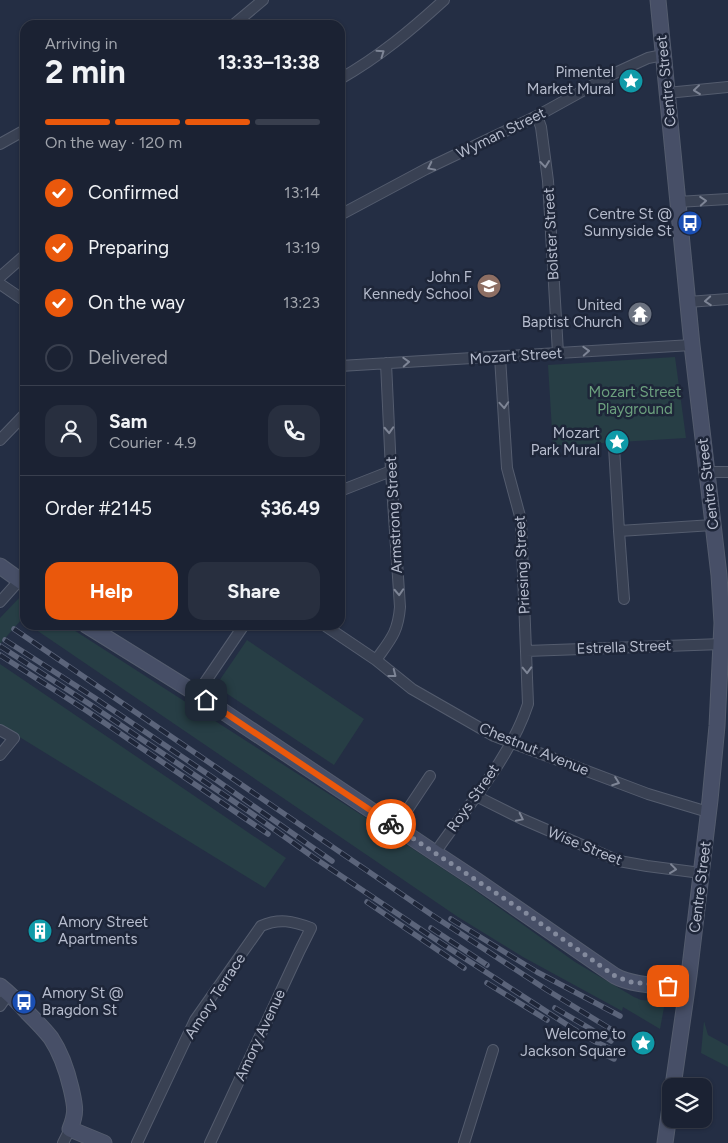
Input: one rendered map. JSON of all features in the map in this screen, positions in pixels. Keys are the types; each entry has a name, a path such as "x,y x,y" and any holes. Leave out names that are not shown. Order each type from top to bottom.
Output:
{"main road":[{"name":"Centre Street","path":"658,0 692,345 721,599 723,705 674,1078"},
{"path":"0,566 20,577"},
{"path":"94,630 197,694 523,911 620,978 635,982 687,988"},
{"path":"4,990 40,1026 59,1051 68,1074 75,1107 70,1129 104,1143"},
{"path":"665,1143 667,1128"}],"street":[{"path":"239,20 263,0"},
{"path":"345,76 389,47 444,0"},
{"name":"Wyman Street","path":"345,212 426,169 537,116 613,74 648,58 663,55"},
{"path":"667,93 728,87"},
{"name":"Bolster Street","path":"537,116 541,127 548,181 558,353"},
{"path":"0,144 20,133"},
{"path":"678,202 728,199"},
{"path":"0,277 20,259"},
{"path":"0,284 20,298"},
{"path":"688,302 728,299"},
{"name":"Mozart Street","path":"345,366 692,345"},
{"name":"Priesing Street","path":"500,356 507,468 522,520 528,704 512,743"},
{"name":"Armstrong Street","path":"376,660 394,634 399,621 400,607 386,364"},
{"path":"0,440 20,419"},
{"path":"614,447 624,599"},
{"path":"345,489 391,471"},
{"path":"707,472 728,472"},
{"path":"619,531 713,525"},
{"path":"0,602 20,582"},
{"path":"197,694 241,630"},
{"name":"Chestnut Avenue","path":"331,630 376,660 412,689 494,736 648,794 708,812"},
{"name":"Estrella Street","path":"526,650 722,644"},
{"path":"0,730 14,738 0,755"},
{"name":"Roys Street","path":"435,853 512,743"},
{"path":"396,827 430,776"},
{"name":"Wise Street","path":"476,796 522,819 619,861 629,864 701,873"},
{"name":"Amory Terrace","path":"137,1143 195,1020 261,926 271,921 282,921 311,928"},
{"name":"Amory Avenue","path":"210,1143 311,928"},
{"path":"0,1006 4,990"},
{"path":"464,1143 493,1050"},
{"path":"64,1143 70,1129"}],"green space":[{"name":"Mozart Street Playground","path":"675,357 686,438 553,446 548,365"},
{"path":"20,597 20,621 0,644 0,618"},
{"path":"36,630 74,630 466,884 575,962 634,997 641,1000 665,1002 660,1029 623,1007 622,1011 523,957 458,917"},
{"path":"247,640 364,719 334,765 217,687 217,684"},
{"path":"0,664 286,858 265,888 0,725"},
{"path":"704,1021 708,1035 728,1046 728,1067 701,1053"}],"railway":[{"path":"14,629 432,915 617,1033"},
{"path":"5,640 212,777 332,861"},
{"path":"0,646 91,705 441,943 572,1028 615,1051"},
{"path":"0,655 87,711 268,834"},
{"path":"367,902 464,968"},
{"path":"451,919 537,972 620,1016"},
{"path":"431,928 487,965"},
{"path":"487,983 547,1020"},
{"path":"555,1008 611,1041"},
{"path":"598,1051 614,1059"}],"way so far":[{"path":"391,824 523,911 615,976 630,982 668,986"}],"place":[{"name":"Pimentel Market Mural","path":"631,81"},
{"name":"Centre St @ Sunnyside St","path":"690,223"},
{"name":"John F Kennedy School","path":"489,286"},
{"name":"United Baptist Church","path":"640,314"},
{"name":"Mozart Park Mural","path":"617,442"},
{"name":"Amory Street Apartments","path":"40,931"},
{"name":"Amory St @ Bragdon St","path":"24,1002"},
{"name":"Welcome to Jackson Square","path":"643,1043"}],"route":[{"path":"206,700 391,824"}]}
